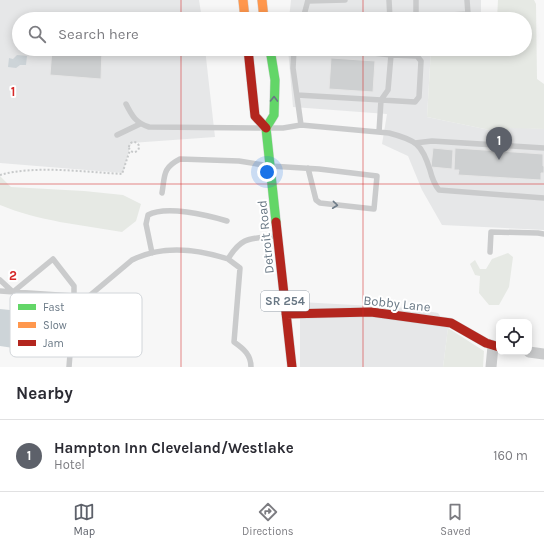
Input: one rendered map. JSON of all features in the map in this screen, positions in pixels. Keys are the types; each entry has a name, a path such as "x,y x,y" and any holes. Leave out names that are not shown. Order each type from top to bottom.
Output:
{"main road":[{"path":"243,0 244,12"},
{"path":"262,0 263,12"},
{"name":"Detroit Road","path":"249,56 255,116 266,128 292,367"},
{"path":"266,128 274,115 275,80 271,56"},
{"name":"Bobby Lane","path":"286,314 371,312 451,324 496,347"}],"street":[{"path":"491,367 496,347"},
{"path":"532,352 544,354"}],"lane":[{"path":"305,12 308,0 345,0"},
{"path":"389,0 390,12"},
{"path":"415,12 416,0"},
{"path":"468,0 468,12"},
{"path":"294,56 293,68 301,125"},
{"path":"379,132 381,100 388,90 391,56"},
{"path":"297,95 415,102 419,97 421,61 417,56"},
{"path":"126,104 140,124 149,127 283,128 301,125 379,132 399,136 415,143 426,156 434,185 439,190 544,198"},
{"path":"117,135 140,124"},
{"path":"415,143 432,141 544,148"},
{"path":"162,193 167,168 172,163 180,159 239,161 270,166 308,168 377,176 374,209 320,203 316,200 308,168"},
{"path":"152,253 146,224 148,215 153,212 172,211 204,214 227,221"},
{"path":"490,252 491,232 538,232 544,234"},
{"path":"228,259 240,243 252,239 277,236"},
{"path":"93,293 132,260 140,256 152,253 182,250 212,254 228,259 240,268 234,342 242,347 248,354 251,361 251,367"},
{"path":"13,292 53,259 74,286 75,293"},
{"path":"0,280 13,292"},
{"path":"0,291 28,293"},
{"path":"69,367 70,357"}],"path":[{"path":"0,175 14,171 46,170 122,174 130,150 129,145 134,142 139,144 139,148 136,152 130,150"}],"shaded area":[{"path":"0,0 199,0 201,12 12,12 12,56 206,56 215,137 131,143 123,173 0,163"},
{"path":"291,0 481,0 481,12 290,12"},
{"path":"498,0 534,0 536,4 537,79 544,84 544,129 509,128 509,134 427,117 431,56 532,56 532,12 497,12"},
{"path":"16,56 27,56 26,65 20,65 16,68 8,67 9,58 13,59"},
{"path":"289,56 431,56 427,117 509,134 509,127 544,129 544,230 442,225 422,190 408,156 382,144 387,114 293,107"},
{"path":"0,176 11,187 84,191 123,195 141,204 136,221 122,232 44,219 0,205"},
{"path":"508,253 513,257 509,287 499,305 489,305 479,293 480,276 475,275 470,264 475,260 480,269 486,269 492,259"},
{"path":"300,302 409,308 438,313 448,328 443,367 300,367"},
{"path":"0,309 10,310 10,347 0,346"},
{"path":"448,328 484,351 483,367 443,367"}],"building":[{"path":"51,56 102,56 101,79 50,75"},
{"path":"331,58 375,61 373,92 329,89"},
{"path":"433,148 453,150 452,169 431,167"},
{"path":"455,148 543,154 544,173 541,173 541,180 458,175 459,170 454,170"}],"traffic: fast":[{"path":"271,56 275,80 274,115 266,128 276,222"}],"traffic: slow":[{"path":"243,0 244,12"},
{"path":"262,0 263,12"}],"traffic: jam":[{"path":"249,56 255,116 266,128"},
{"path":"276,222 292,367"},
{"path":"286,314 371,312 451,323 486,343 496,346"}],"place":[{"name":"Hampton Inn Cleveland/Westlake","path":"499,160"}]}
